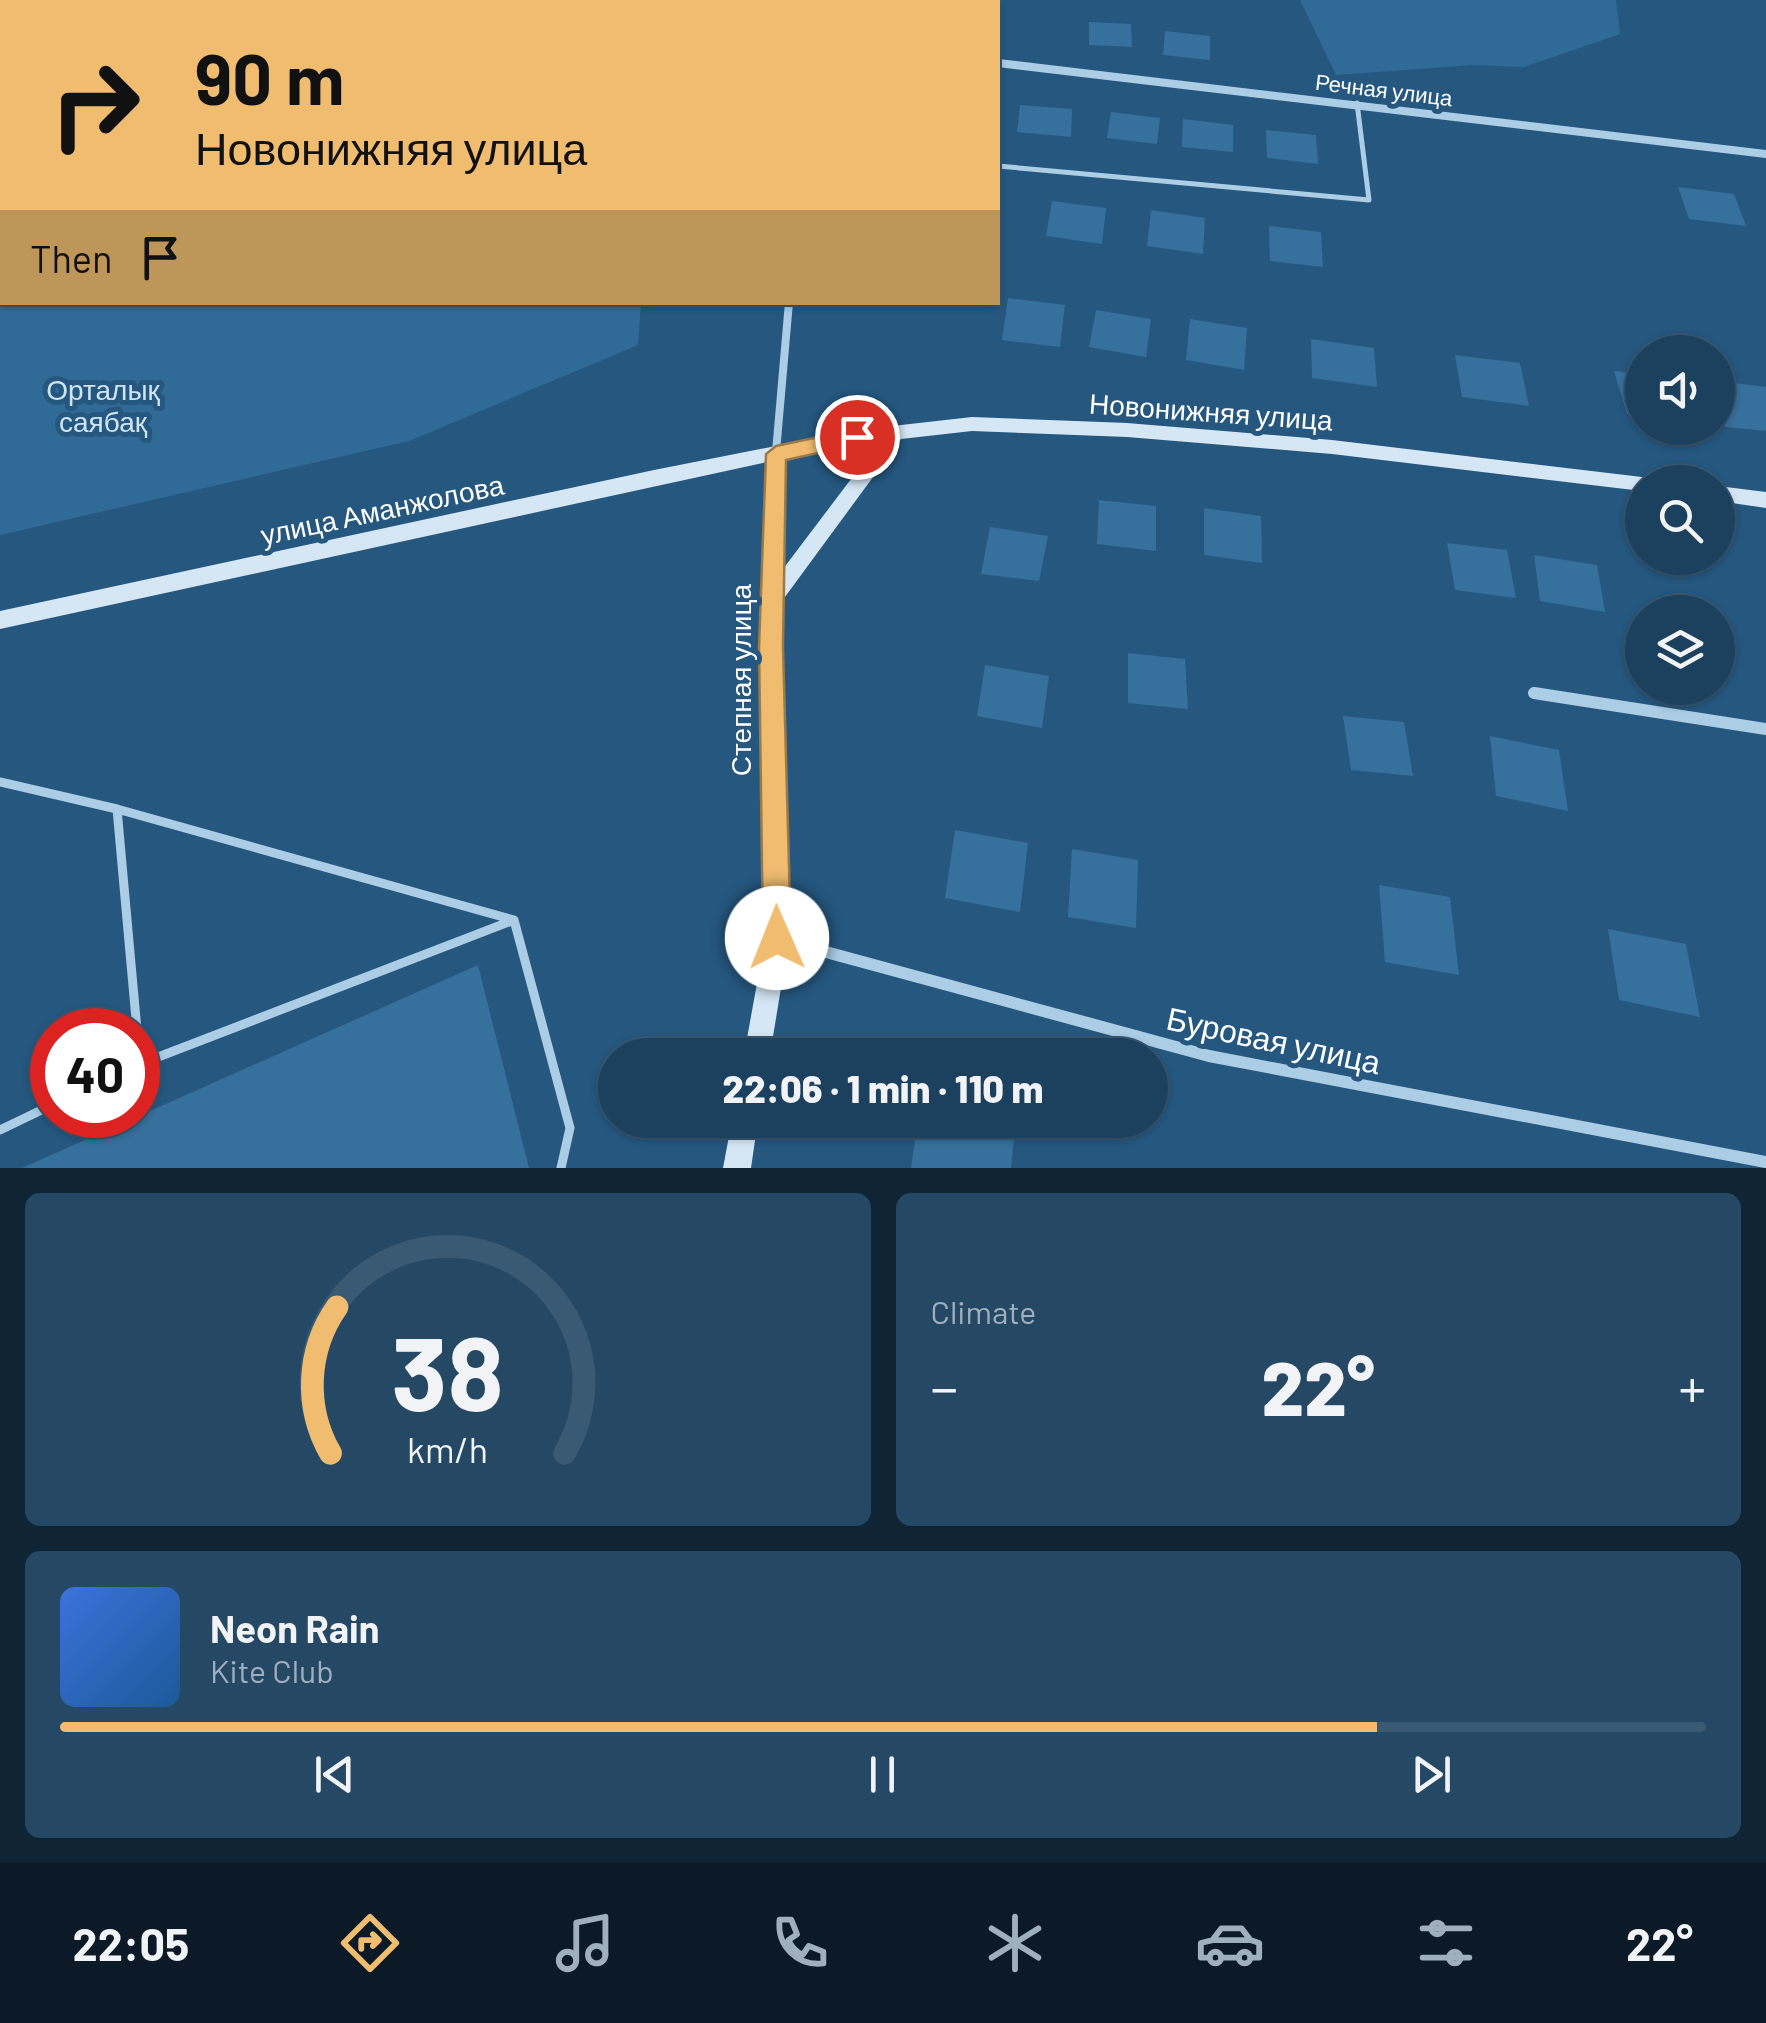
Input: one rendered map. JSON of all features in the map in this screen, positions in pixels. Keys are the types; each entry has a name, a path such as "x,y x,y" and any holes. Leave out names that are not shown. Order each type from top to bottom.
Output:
{"main road":[{"name":"Новонижняя улица","path":"776,454 896,432 972,424 1127,430 1332,447 1625,482"},
{"path":"772,598 896,432"},
{"name":"Степная улица","path":"759,1038 777,938 772,598 776,454"},
{"name":"улица Аманжолова","path":"0,620 776,454"},
{"path":"1735,496 1766,500"},
{"path":"736,1168 742,1138"}],"street":[{"name":"Речная улица","path":"1000,63 1766,154"},
{"path":"1534,693 1766,729"},
{"name":"Буровая улица","path":"777,938 1209,1056 1719,1161 1766,1162"}],"lane":[{"path":"1000,166 1369,200 1357,103"},
{"name":"Степная улица","path":"776,454 789,305"},
{"path":"0,782 117,808 514,920"},
{"path":"117,808 135,1008"},
{"path":"160,1057 514,920"},
{"path":"514,920 570,1128 561,1168"},
{"path":"0,1130 30,1116"}],"green space":[{"path":"1300,0 1616,0 1620,34 1524,67 1473,65 1336,75"},
{"name":"Орталық саябақ","path":"0,305 641,305 638,345 409,441 0,535"}],"building":[{"path":"1089,22 1131,24 1132,47 1089,45"},
{"path":"1165,31 1210,36 1210,60 1163,55"},
{"path":"1020,105 1072,109 1071,137 1017,132"},
{"path":"1111,112 1160,118 1157,144 1107,138"},
{"path":"1183,119 1233,125 1233,152 1182,147"},
{"path":"1266,130 1316,135 1318,164 1267,158"},
{"path":"1678,187 1734,194 1746,226 1689,219"},
{"path":"1052,201 1106,208 1102,244 1046,236"},
{"path":"1151,210 1205,218 1203,254 1147,246"},
{"path":"1269,226 1321,232 1323,267 1270,261"},
{"path":"1008,298 1065,305 1060,347 1002,340"},
{"path":"1096,310 1151,319 1146,357 1089,347"},
{"path":"1190,319 1247,328 1244,370 1186,360"},
{"path":"1311,339 1374,348 1377,387 1312,378"},
{"path":"1455,355 1520,363 1529,406 1462,397"},
{"path":"1614,371 1625,372 1625,407"},
{"path":"1735,383 1766,387 1766,431 1735,428"},
{"path":"1099,500 1156,506 1156,551 1097,544"},
{"path":"1204,508 1261,516 1262,563 1204,555"},
{"path":"990,527 1048,536 1039,581 981,574"},
{"path":"1447,543 1507,550 1516,598 1455,590"},
{"path":"1534,555 1597,565 1605,612 1540,601"},
{"path":"1128,653 1185,659 1188,709 1128,703"},
{"path":"985,665 1049,676 1042,728 977,716"},
{"path":"1343,716 1404,722 1413,776 1351,770"},
{"path":"1490,736 1559,750 1568,811 1496,796"},
{"path":"955,830 1028,843 1020,912 945,898"},
{"path":"1072,849 1138,860 1136,928 1068,917"},
{"path":"1379,885 1450,897 1459,975 1385,962"},
{"path":"1608,929 1686,944 1700,1017 1619,1000"},
{"path":"478,965 529,1168 22,1168 89,1138 160,1138 160,1107"},
{"path":"915,1138 1014,1138 1011,1168 911,1168"}],"route":[{"path":"777,938 771,647 776,454 857,437"}]}
